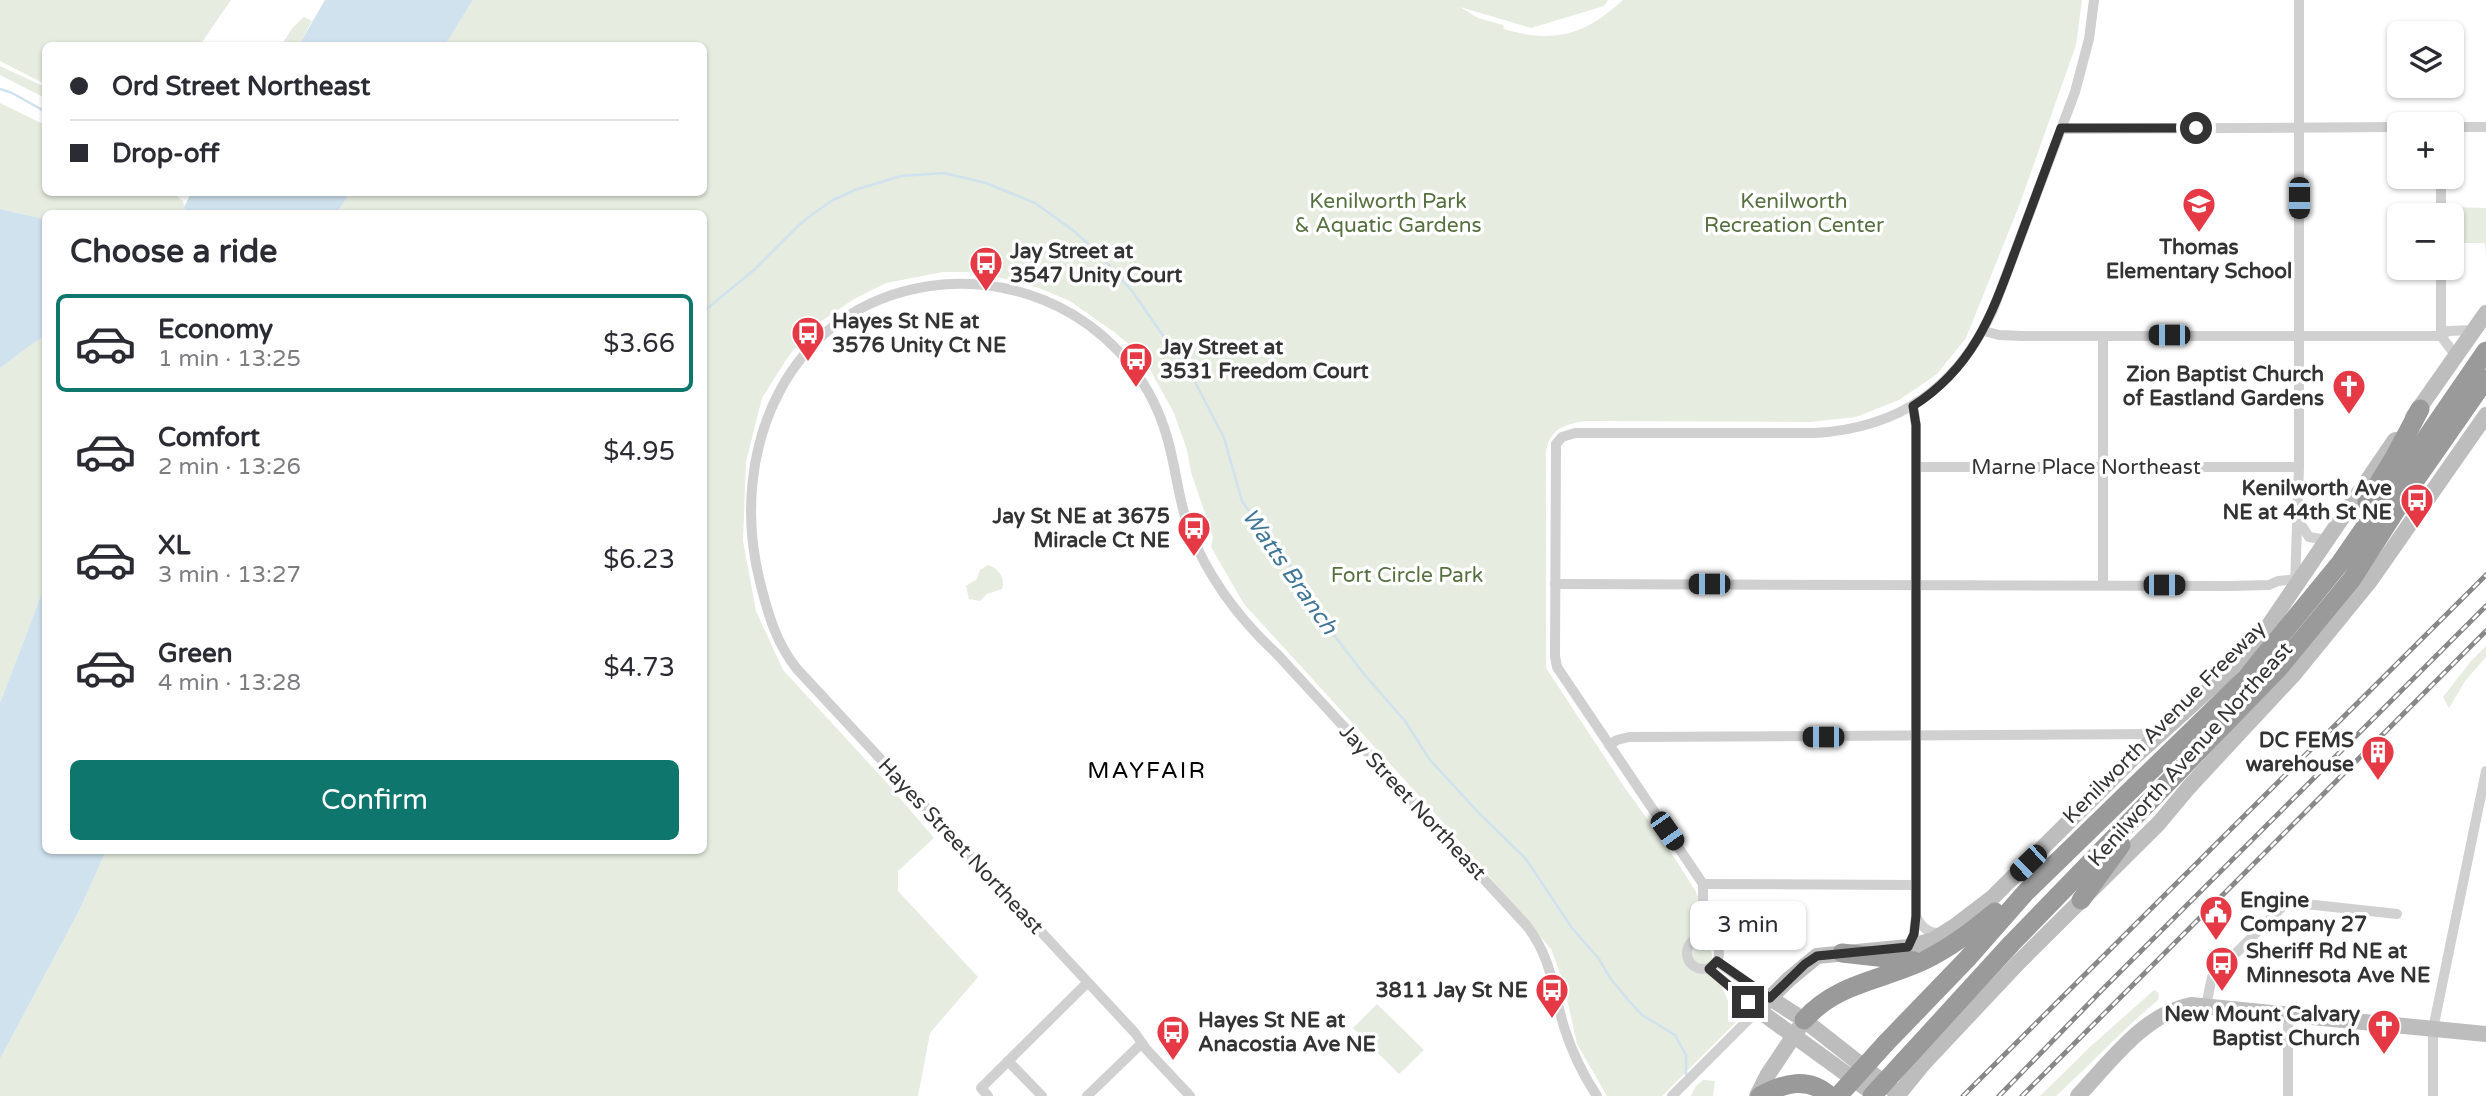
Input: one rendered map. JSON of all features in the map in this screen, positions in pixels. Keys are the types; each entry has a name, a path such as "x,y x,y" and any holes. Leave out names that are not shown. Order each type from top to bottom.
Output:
{"highway":[{"name":"Kenilworth Avenue Freeway","path":"1838,1096 1967,959 2025,892 2246,678 2341,562 2486,351"},
{"name":"Kenilworth Avenue Freeway","path":"1875,1096 2012,943 2278,669 2352,579 2486,379"},
{"path":"2445,439 2486,393"},
{"path":"2323,584 2342,542 2394,458 2420,409"},
{"path":"2081,900 2137,824 2148,803"},
{"path":"1799,1028 1826,998 1922,961 1954,945 2000,908 2025,892"},
{"path":"1842,953 1922,961"},
{"path":"1759,1096 1797,1082 1822,1089 1830,1096"}],"main road":[{"name":"Kenilworth Avenue Northeast","path":"1758,1010 1811,959 1825,954 1908,947 1946,933 1993,897 2132,759 2224,676 2267,628 2402,429 2420,409 2486,313"},
{"name":"Kenilworth Avenue Northeast","path":"1900,1095 1967,1018 2159,823 2280,689 2351,606 2486,415"},
{"path":"1770,998 1799,1028 1875,1096"},
{"path":"2078,1096 2151,1022 2167,1011 2180,1007 2206,1006 2486,1034"},
{"path":"1758,1010 1799,1028 1900,1095"},
{"path":"1759,1096 1767,1076 1799,1028"}],"street":[{"path":"1703,903 1695,939 1688,947 1690,963 1698,969 1713,965 1719,956 1718,946 1710,939 1703,903 1703,884 1557,667 1555,453 1558,440 1570,433 1825,433 1869,425 1913,406 1934,391 1956,370 1984,331 2086,57 2094,0"},
{"path":"2294,586 2299,467 2299,0"},
{"path":"2061,128 2387,127"},
{"path":"2464,127 2486,127"},
{"path":"2441,280 2441,335 2456,356"},
{"name":"Jay Street Northeast","path":"760,579 751,535 753,473 764,424 785,380 815,344 850,314 897,293 936,285 989,285 1035,296 1078,318 1109,341 1138,374 1167,437 1189,529 1211,573 1242,618 1534,934 1552,974 1568,1040 1597,1096"},
{"path":"1984,331 1999,335 2103,336 2441,335 2448,331 2474,330"},
{"path":"2103,336 2103,585"},
{"path":"1908,947 1914,934 1916,916 1916,425 1913,406"},
{"name":"Marne Place Northeast","path":"1916,467 2299,467"},
{"path":"2298,520 2309,537 2327,540"},
{"name":"Hayes Street Northeast","path":"760,579 775,633 797,669 1190,1096"},
{"path":"2269,585 2278,581 2294,586"},
{"path":"1555,584 2294,586"},
{"path":"1609,746 1626,737 2159,734"},
{"path":"2120,736 2131,748 2132,759"},
{"path":"2433,1096 2433,1029 2486,771"},
{"path":"1703,884 1916,885"},
{"path":"2206,1006 2212,978 2287,902 2397,914"},
{"path":"1916,916 1924,929 1946,933"},
{"path":"1695,939 1710,939"},
{"path":"1713,965 1770,998"},
{"path":"1675,1093 1758,1010 1713,965"},
{"path":"984,1092 1008,1061 1087,983"},
{"path":"2288,1014 2288,1096"},
{"path":"1087,1096 1142,1043"},
{"path":"1008,1061 1042,1096"}],"green space":[{"path":"0,0 231,0 202,42 42,42 42,82 0,61"},
{"name":"Kenilworth Park & Aquatic Gardens","path":"473,0 1608,0 1604,6 1531,28 1460,7 1478,18 1503,25 1504,29 1538,36 1554,36 1582,29 1623,0 2082,0 2076,45 2019,206 1966,338 1937,374 1899,400 1856,417 1810,422 1585,421 1559,429 1548,443 1546,668 1695,890 1707,918 1713,963 1736,1022 1662,1096 1607,1096 1577,1044 1563,981 1551,949 1442,821 1244,604 1211,547 1213,537 1174,413 1142,355 1070,301 1039,288 972,272 943,272 886,283 854,299 811,328 788,357 762,398 746,462 743,541 756,611 783,670 934,838 898,871 898,891 978,977 930,1033 918,1096 0,1096 0,1059 79,911 105,854 707,854 707,210 339,210 348,196 707,196 707,42 447,42"},
{"path":"304,17 312,21 301,42 284,42 293,27"},
{"path":"0,66 42,86 42,96 0,75"},
{"path":"0,103 42,124 42,196 177,196 183,201 184,210 42,210 42,220 0,209"},
{"path":"2464,207 2486,208 2486,257 2485,243 2464,243"},
{"path":"42,338 42,593 0,703 0,368"},
{"path":"988,565 1000,574 1002,589 987,594 980,601 969,599 966,586 977,579 980,570"},
{"path":"2486,646 2486,657 2465,681 2449,708 2443,697"},
{"path":"2154,990 2159,993 2158,1000 2056,1096 2040,1096 2090,1047"},
{"path":"1377,1004 1424,1050 1399,1074 1353,1028"},
{"path":"1703,1080 1715,1081 1713,1096 1691,1096 1696,1086"}],"water":[{"path":"325,0 473,0 447,42 301,42"},
{"path":"189,196 348,196 339,210 184,210"},
{"path":"0,209 42,219 42,338 0,368"},
{"path":"42,593 42,854 105,854 79,911 0,1059 0,703"}],"waterway":[{"path":"0,89 42,110"},
{"name":"Watts Branch","path":"707,309 754,270 799,225 833,200 855,190 901,176 944,173 986,183 1035,203 1074,231 1132,291 1194,380 1224,438 1242,501 1294,571 1323,621 1405,721 1430,760 1526,859 1572,928 1599,959 1629,1001 1642,1015 1675,1035 1686,1055 1686,1075"}],"railway":[{"path":"1963,1096 2486,575"},
{"path":"1999,1096 2486,606"},
{"path":"2022,1096 2486,631"}],"place":[{"name":"Thomas Elementary School","path":"2199,234"},
{"name":"Jay Street at 3547 Unity Court","path":"986,293"},
{"name":"Hayes St NE at 3576 Unity Ct NE","path":"808,363"},
{"name":"Jay Street at 3531 Freedom Court","path":"1136,389"},
{"name":"Zion Baptist Church of Eastland Gardens","path":"2349,416"},
{"name":"Kenilworth Ave NE at 44th St NE","path":"2417,530"},
{"name":"Jay St NE at 3675 Miracle Ct NE","path":"1194,558"},
{"name":"DC FEMS warehouse","path":"2378,782"},
{"name":"Engine Company 27","path":"2216,942"},
{"name":"Sheriff Rd NE at Minnesota Ave NE","path":"2222,993"},
{"name":"3811 Jay St NE","path":"1552,1020"},
{"name":"New Mount Calvary Baptist Church","path":"2384,1056"},
{"name":"Hayes St NE at Anacostia Ave NE","path":"1173,1062"}],"district":[{"name":"MAYFAIR","path":"1147,770"}],"route":[{"path":"1748,1002 1709,969 1717,961 1770,998 1817,956 1908,947 1914,934 1916,425 1913,406 1949,377 1979,340 1993,310 2061,128 2196,128"}],"park label":[{"name":"Kenilworth Recreation Center","path":"1794,213"},
{"name":"Fort Circle Park","path":"1407,575"}]}
